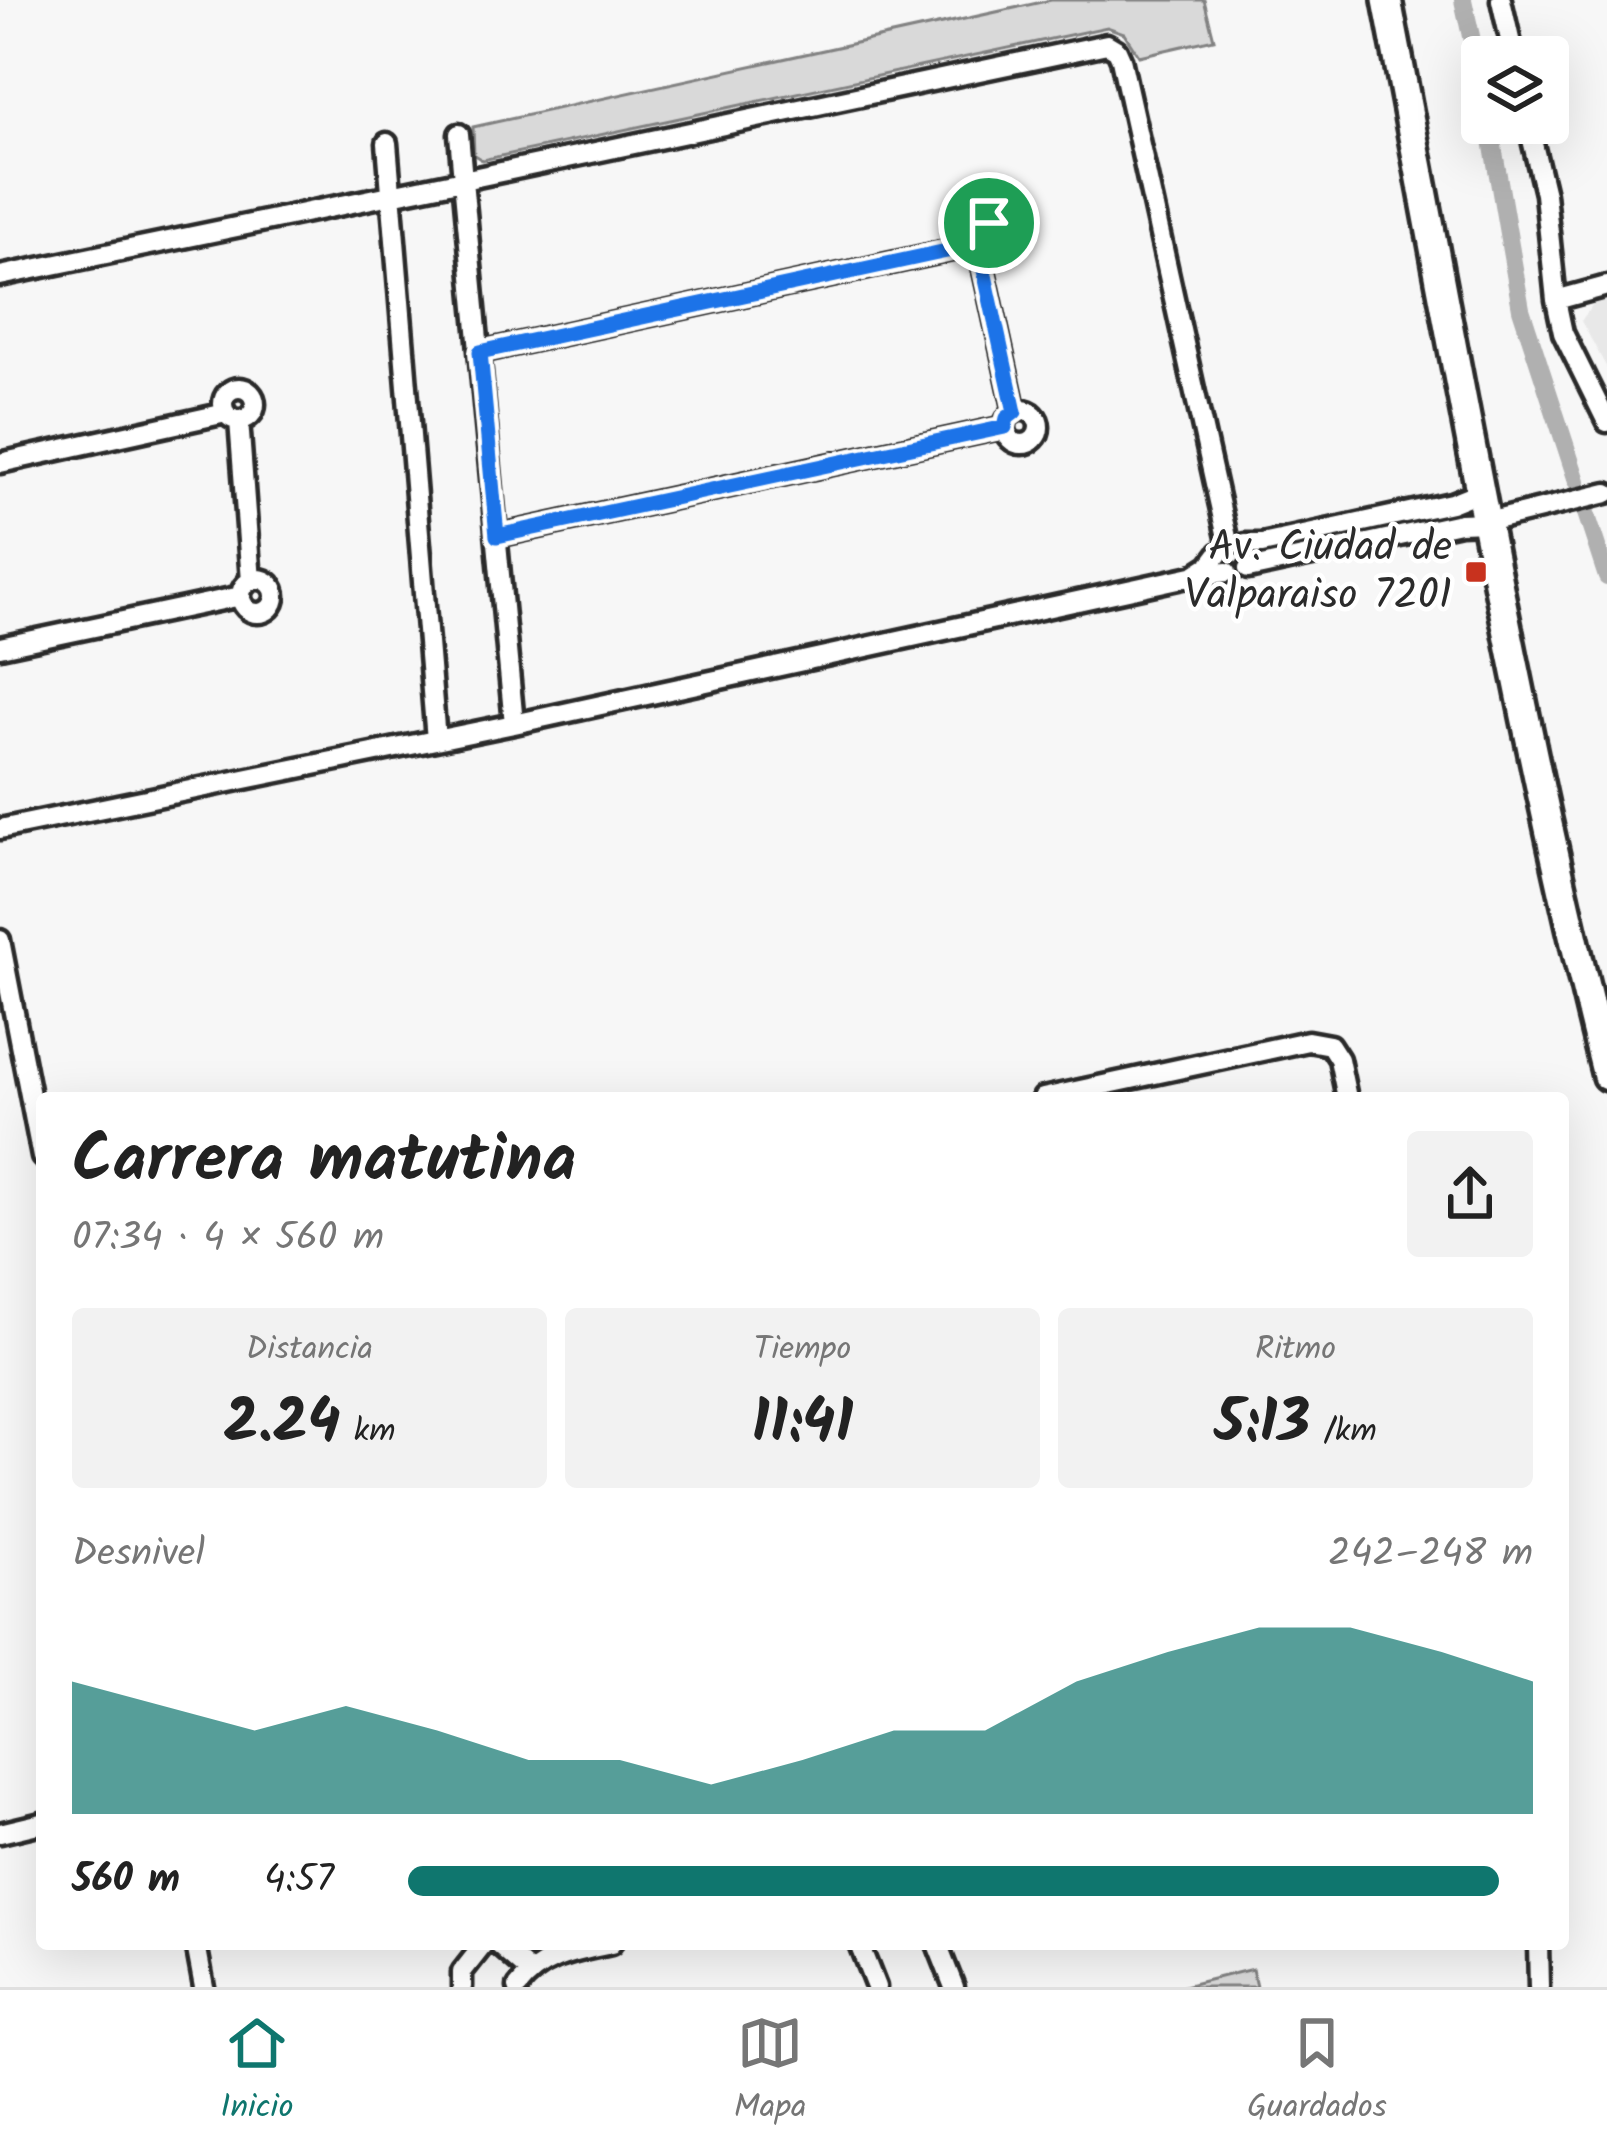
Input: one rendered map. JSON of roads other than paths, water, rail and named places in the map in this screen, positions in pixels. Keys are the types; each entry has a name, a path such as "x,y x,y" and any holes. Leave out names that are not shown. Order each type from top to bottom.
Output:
{"main road":[{"path":"1387,0 1487,522 1574,945 1607,1076"}],"street":[{"path":"1501,0 1509,36"},
{"path":"0,276 1107,44 1121,59 1238,574 1607,493"},
{"path":"459,134 514,724"},
{"path":"387,143 436,740"},
{"path":"1533,144 1544,194 1556,300 1570,351 1607,422"},
{"path":"480,352 976,250 983,266 1010,420 497,536"},
{"path":"1556,300 1607,286"},
{"path":"0,463 233,416 246,589 0,647"},
{"path":"0,830 1192,576 1230,553 1430,508 1481,490"},
{"path":"0,940 36,1126"},
{"path":"1071,1092 1308,1041 1330,1045 1339,1058 1346,1092"},
{"path":"1152,1075 1156,1092"},
{"path":"0,1833 36,1824"},
{"path":"197,1950 204,1987"},
{"path":"462,1987 462,1972 479,1950"},
{"path":"502,1950 524,1979 556,1956 584,1950"},
{"path":"861,1950 876,1987"},
{"path":"939,1950 954,1987"},
{"path":"1538,1950 1539,1987"}],"waterway":[{"path":"1463,0 1471,36"},
{"path":"1493,144 1521,309 1577,481"},
{"path":"1585,510 1607,577"}],"place":[{"name":"Av. Ciudad de Valparaiso 7201","path":"1476,572"}]}
